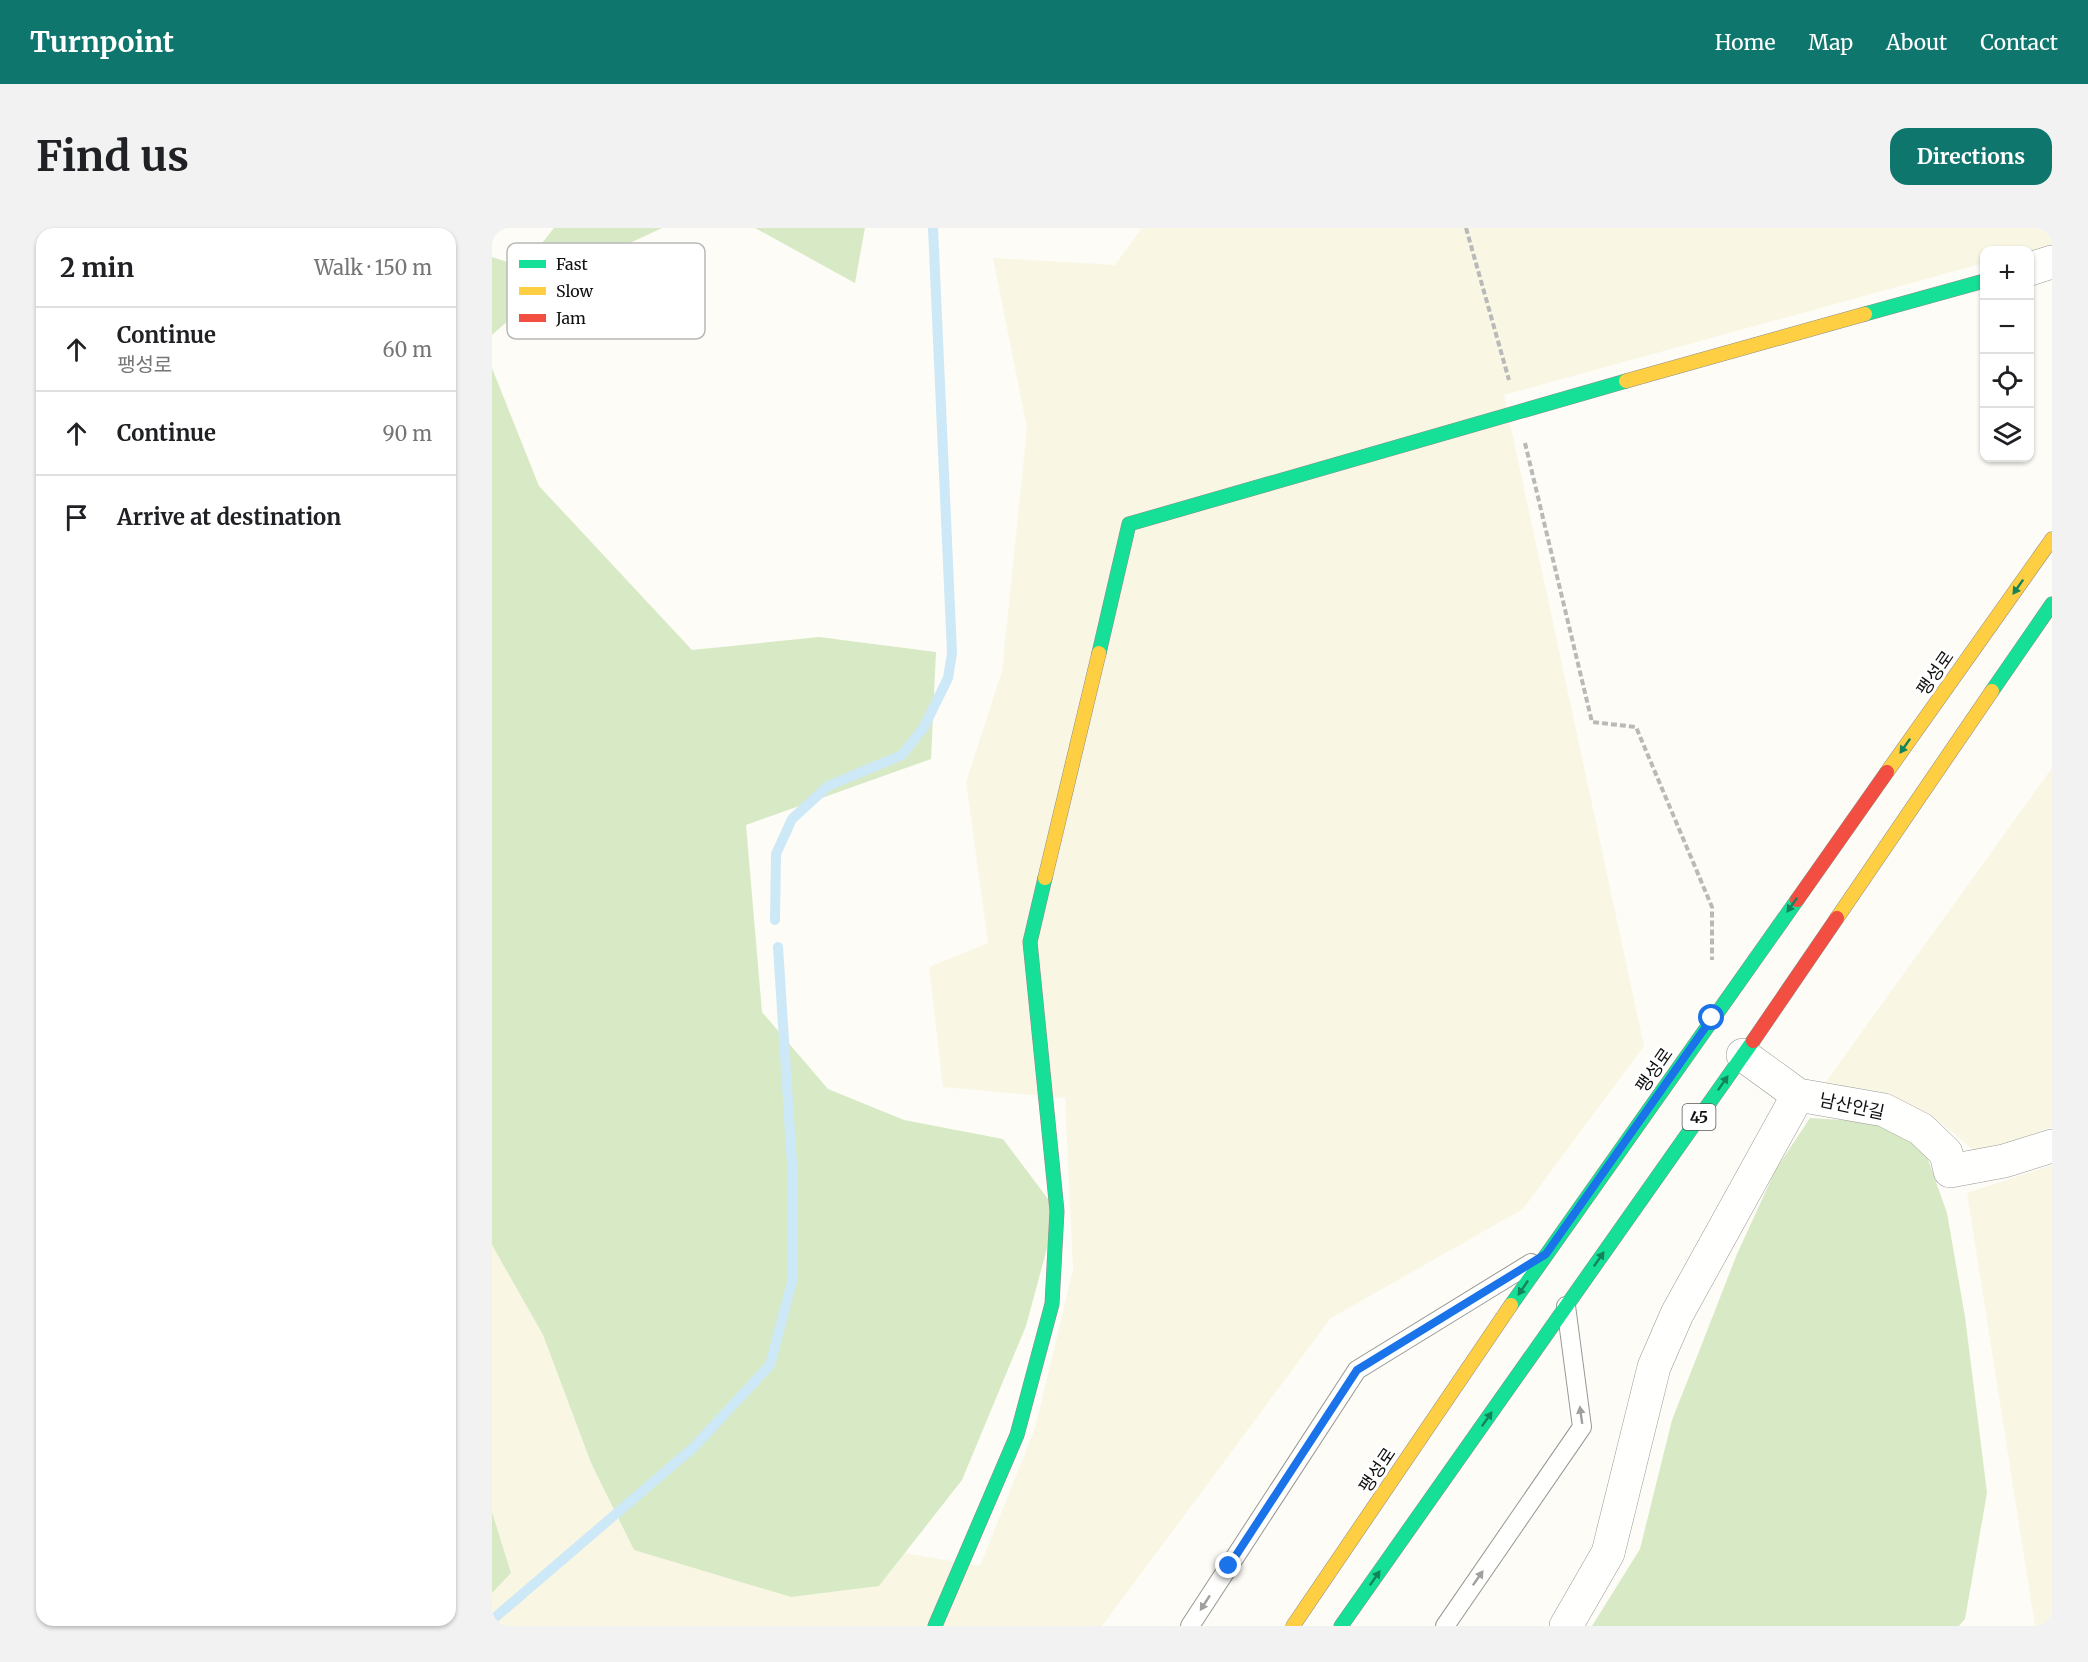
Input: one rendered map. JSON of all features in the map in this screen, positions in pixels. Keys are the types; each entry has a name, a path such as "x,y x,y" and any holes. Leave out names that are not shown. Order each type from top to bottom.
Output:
{"main road":[{"path":"935,1626 1017,1435 1052,1304 1057,1211 1030,942 1129,524 1517,411 1980,282"},
{"name":"팽성로","path":"1293,1626 1546,1254 2052,539"},
{"name":"45","path":"1341,1626 1743,1055 2052,604"}],"street":[{"path":"2034,268 2052,262"},
{"name":"남산안길","path":"1743,1055 1798,1095 1884,1110 1921,1129 1946,1153 1950,1171 2004,1161 2052,1146"},
{"path":"1566,1626 1608,1553 1654,1367 1677,1314 1798,1095"}],"lane":[{"path":"1190,1626 1357,1370 1546,1254"},
{"path":"1445,1626 1582,1427 1566,1305"}],"path":[{"path":"1466,228 1517,411 1592,722 1636,727 1712,907 1712,963"}],"shaded area":[{"path":"1142,228 2052,228 2052,245 2034,250 2034,246 1980,246 1980,264 1504,395 1644,1046 1523,1209 1331,1318 1102,1626 492,1626 492,1593 511,1573 492,1512 492,1245 543,1335 591,1463 634,1550 879,1586 905,1553 980,1566 1035,1428 1073,1270 1065,1098 943,1087 929,967 988,943 966,782 1002,671 1027,428 993,258 1115,265"},
{"path":"2052,768 2052,1127 1977,1153 1935,1118 1888,1093 1825,1083"},
{"path":"2052,1165 2052,1626 2035,1626 1967,1193"}],"green space":[{"path":"554,228 662,228 630,243 542,243"},
{"path":"755,228 865,228 855,283"},
{"path":"492,257 507,262 507,322 492,335"},
{"path":"492,368 539,486 692,650 819,637 936,652 931,759 746,825 762,1012 828,1089 904,1120 1003,1139 1057,1211 1026,1326 962,1480 879,1586 791,1597 634,1550 591,1463 543,1335 492,1245"},
{"path":"1810,1118 1875,1122 1924,1148 1947,1213 1965,1317 1987,1493 1965,1619 1959,1626 1592,1626 1640,1549 1672,1420 1737,1254 1776,1169"},
{"path":"492,1512 511,1573 492,1593"}],"waterway":[{"path":"775,920 776,854 792,819 828,786 902,755 924,727 948,678 952,653 933,228"},
{"path":"492,1620 694,1447 770,1365 793,1278 793,1179 778,947"}],"traffic: fast":[{"path":"1865,314 1980,282"},
{"path":"1099,653 1129,524 1626,381"},
{"path":"1992,691 2052,604"},
{"path":"935,1626 1017,1435 1052,1304 1057,1211 1030,942 1045,878"},
{"path":"1511,1305 1797,900"},
{"path":"1341,1626 1753,1041"}],"traffic: slow":[{"path":"1626,381 1865,314"},
{"path":"1887,772 2052,539"},
{"path":"1045,878 1099,653"},
{"path":"1837,918 1992,691"},
{"path":"1293,1626 1511,1305"}],"traffic: jam":[{"path":"1797,900 1887,772"},
{"path":"1753,1041 1837,918"}],"route":[{"path":"1229,1566 1357,1370 1546,1254 1712,1018"}]}
